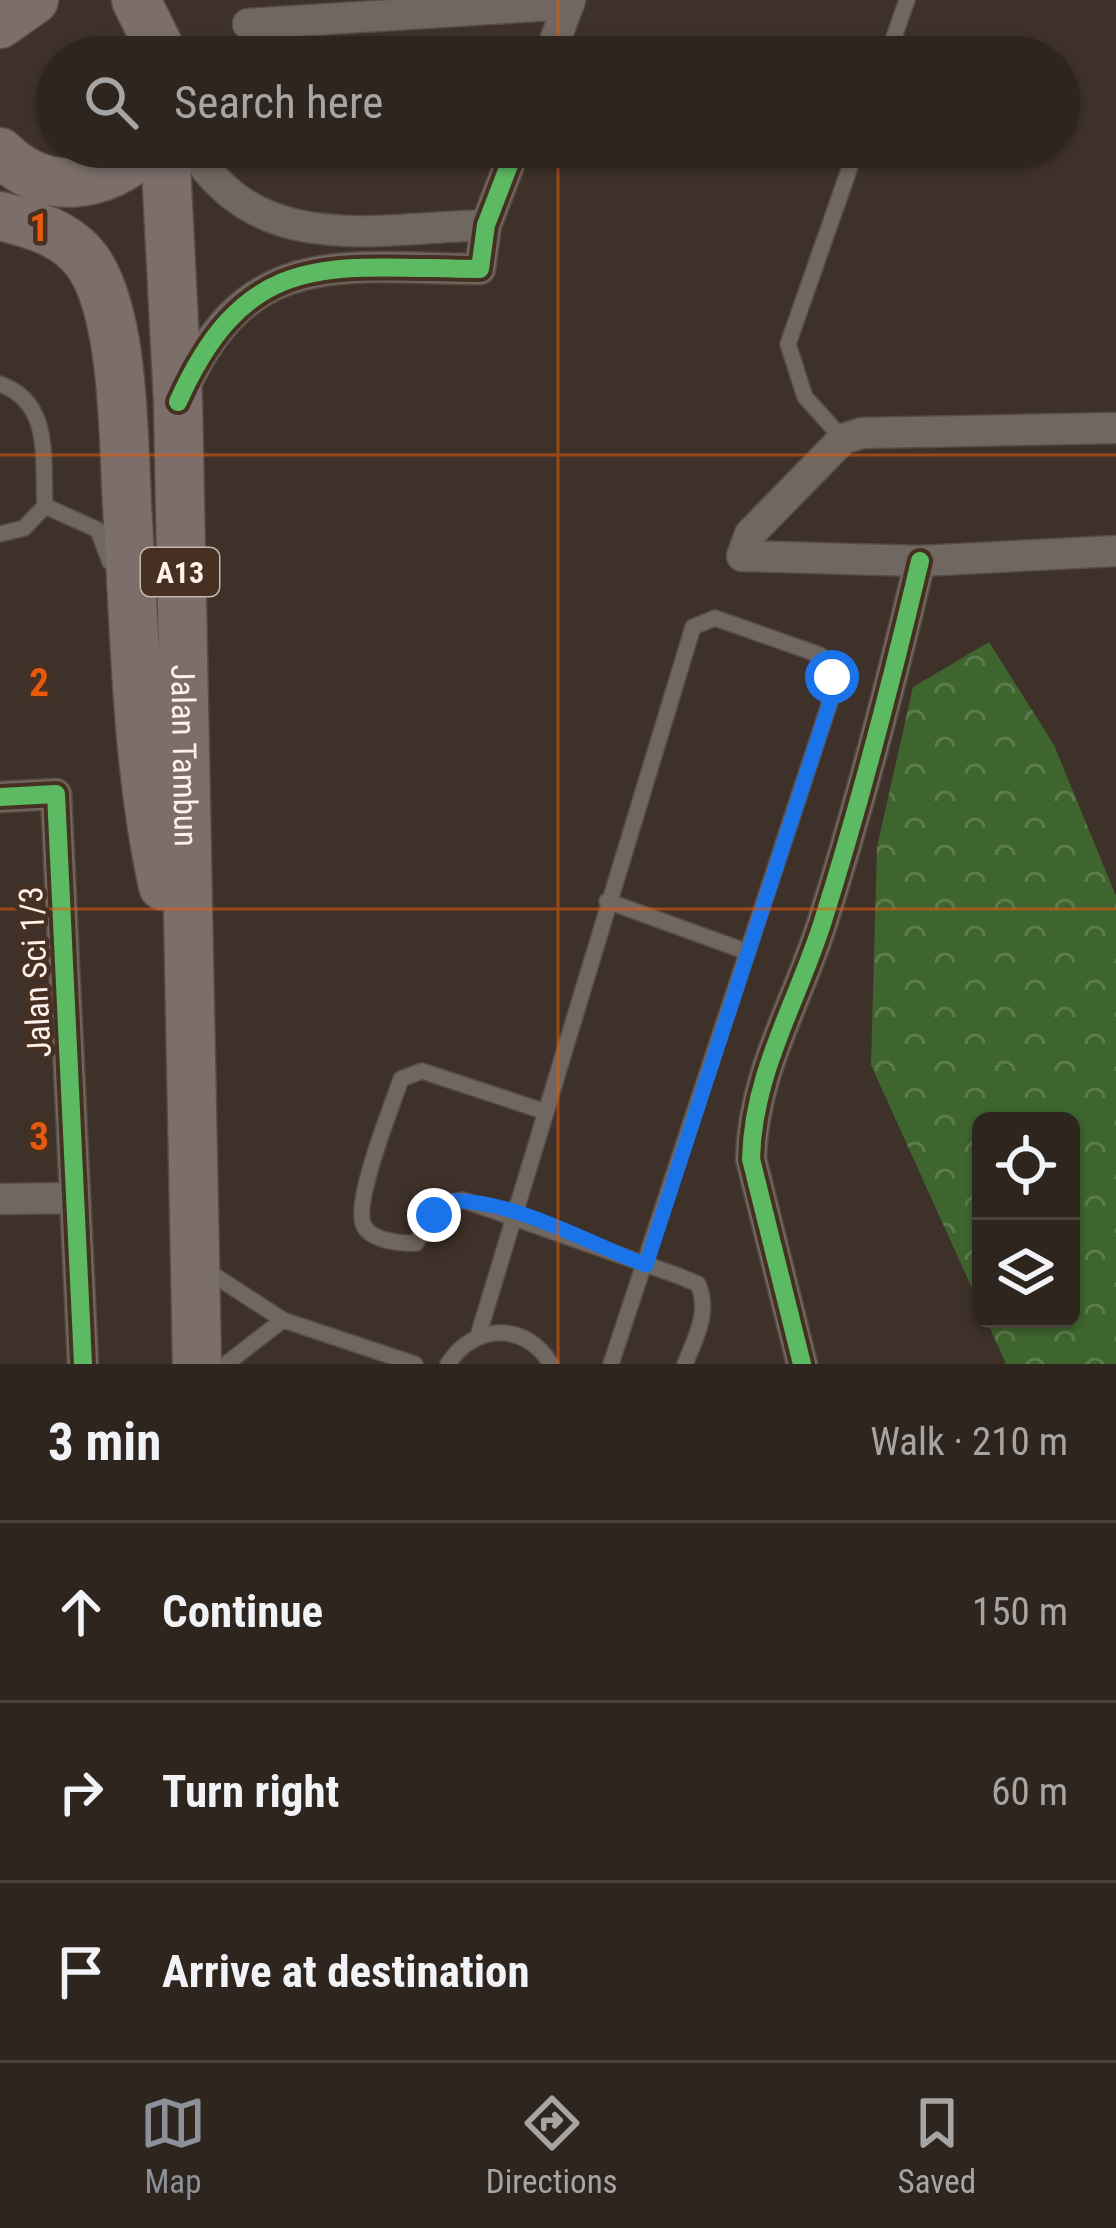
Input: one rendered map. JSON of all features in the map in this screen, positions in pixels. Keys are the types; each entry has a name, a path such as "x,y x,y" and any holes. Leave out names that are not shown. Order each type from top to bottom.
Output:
{"main road":[{"path":"0,24 31,0"},
{"path":"110,0 127,7 150,29"},
{"path":"0,152 42,180 71,184 101,180 126,168"},
{"name":"Jalan Tambun","path":"166,168 178,402 186,996 197,1364"},
{"path":"0,216 64,236 89,264 117,348 149,822 186,996"}],"street":[{"path":"248,23 570,2 557,36"},
{"path":"204,168 215,184 253,212 299,229 486,225"},
{"path":"178,402 201,351 230,314 269,285 326,268 480,269 486,225 507,168"},
{"path":"1116,428 862,433 843,439 750,534 742,556 920,561 1116,551"},
{"path":"802,1364 751,1159 752,1127 760,1079 816,943 867,783 920,561"},
{"name":"Jalan Sci 1/3","path":"0,797 56,794 83,1364"},
{"path":"0,1199 74,1198"}],"lane":[{"path":"894,36 907,0"},
{"path":"843,439 805,397 788,344 850,168"},
{"path":"0,384 31,405 42,429 45,506 24,528 0,534"},
{"path":"45,506 98,530 108,554 118,631 139,700"},
{"path":"448,1364 478,1336 693,627 715,618 820,656 828,664 833,693 611,1364"},
{"path":"607,902 745,951"},
{"path":"546,1112 413,1072 401,1079 361,1214 368,1232 399,1244 416,1243 444,1201 463,1200 515,1214 698,1284 704,1299 701,1324 685,1364"},
{"path":"196,1263 283,1320 415,1364"},
{"path":"226,1364 283,1320"},
{"path":"478,1336 519,1335 542,1350 551,1364"}],"green space":[{"path":"989,642 1054,745 1116,896 1116,1364 1006,1364 990,1328 1080,1328 1080,1112 972,1112 972,1288 871,1065 877,847 913,687"}],"cycle path":[{"path":"178,402 205,351 234,315 265,291 299,276 380,267 480,269 486,225 508,168"},
{"path":"802,1364 751,1159 754,1128 767,1068 822,924 849,834 920,561"},
{"path":"0,797 56,794 83,1364"}],"route":[{"path":"434,1215 444,1201 463,1200 515,1214 646,1265 833,693 832,677"}]}
